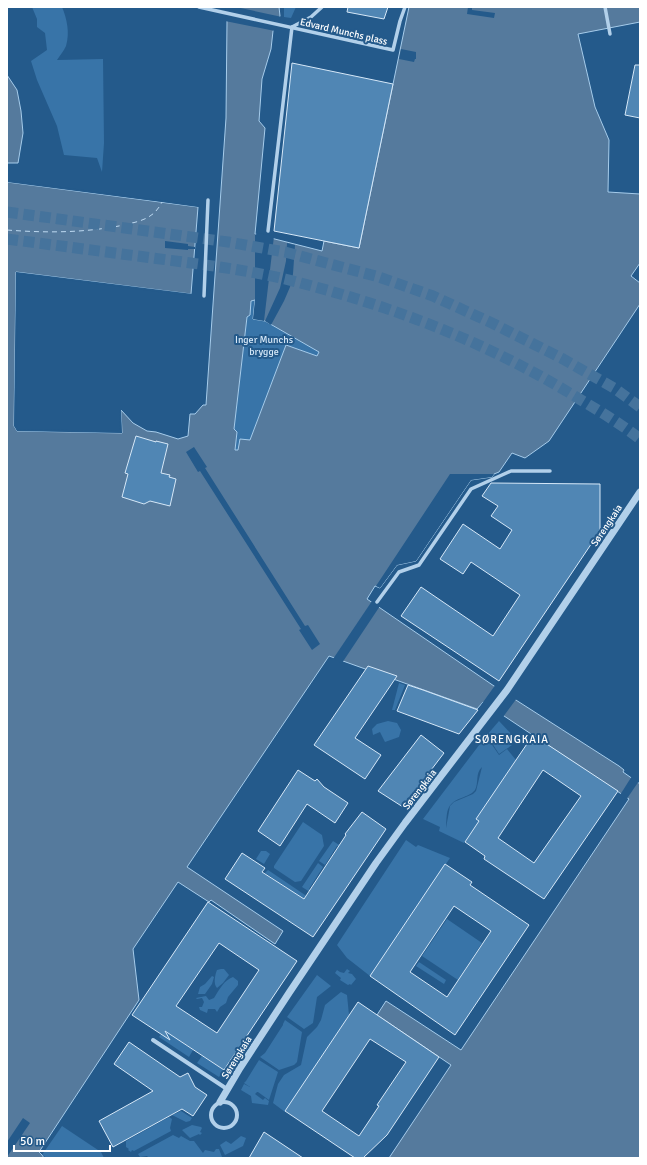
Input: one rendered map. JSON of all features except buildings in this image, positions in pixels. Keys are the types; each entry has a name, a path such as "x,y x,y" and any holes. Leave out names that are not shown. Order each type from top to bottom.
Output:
{"street":[{"name":"Edvard Munchs plass","path":"199,7 393,50 405,7"},
{"path":"268,231 292,27 311,17 322,7"},
{"path":"605,7 610,34"},
{"path":"204,296 208,200"},
{"path":"377,602 399,572 419,565 471,489 511,471 550,471"},
{"name":"Sørengkaia","path":"220,1102 230,1102 237,1112 236,1121 226,1128 217,1126 212,1119 211,1110 213,1106 220,1102 240,1068 376,863 507,690 640,492"},
{"path":"153,1040 227,1089"}],"green space":[{"path":"32,7 62,7 67,21 68,36 66,46 57,60 103,59 104,143 102,172 97,158 64,155 57,126 37,80 31,61 47,50 45,33 37,27 37,19"},
{"path":"284,7 296,7 291,18 284,17"},
{"name":"Inger Munchs brygge","path":"255,300 264,321 319,352 317,356 286,345 250,440 238,450 235,450 237,432 234,429 247,317 250,315 251,301"},
{"path":"399,683 405,685 395,710 392,710"},
{"path":"388,721 397,723 401,730 399,737 385,742 380,732 373,735 372,729 377,724"},
{"path":"499,721 515,738 512,745 499,754 487,735"},
{"path":"486,736 499,755 507,749 516,760 477,819 479,821 464,843 439,831 440,827 423,819","holes":["482,767 476,791 473,794 454,802 475,790 478,775","450,807 446,828 447,812"]},
{"path":"303,822 322,835 324,846 301,881 295,882 274,868 274,866"},
{"path":"406,840 416,847 418,845 450,858 370,976 347,958 337,945"},
{"path":"333,841 344,848 343,850 337,846 325,865 319,861"},
{"path":"261,851 266,851 270,854 264,864 256,859"},
{"path":"318,863 323,867 309,889 314,892 313,894 302,887"},
{"path":"268,870 308,897 305,900 265,873"},
{"path":"447,919 482,943 458,980 422,956"},
{"path":"419,962 446,980 444,984 416,966"},
{"path":"224,969 229,975 217,988 215,984 215,977 217,970"},
{"path":"347,969 350,971 348,973 352,974 356,979 351,985 348,985 340,980 341,978 335,973 337,970 344,973"},
{"path":"317,975 331,986 317,997 313,1023 304,1029 287,1017"},
{"path":"212,976 214,977 212,984 205,994 198,994 200,987"},
{"path":"233,977 238,981 238,985 228,997 226,1003 220,1007 217,1012 215,1009 208,1009 207,1013 200,1010 199,1007 202,1007 204,1002 202,998 196,998 206,996 209,1000 214,998 224,983"},
{"path":"341,992 347,995 349,1015 285,1112 273,1103 278,1084 284,1075 301,1065 307,1037 317,1027 321,1020 325,1005"},
{"path":"285,1020 302,1032 297,1062 294,1065 279,1070 260,1057 265,1053"},
{"path":"164,1030 193,1050 189,1057 159,1037"},
{"path":"202,1056 224,1070 219,1077 197,1063"},
{"path":"259,1060 278,1072 269,1100 258,1092 255,1094 263,1100 265,1098 269,1101 268,1105 252,1103 251,1096 241,1090 244,1084 250,1087 244,1083"},
{"path":"181,1111 192,1118 190,1121 186,1122 172,1115"},
{"path":"169,1117 172,1119 170,1128 171,1131 134,1151 132,1150 131,1152 128,1150 129,1149 126,1147 126,1141"},
{"path":"192,1125 201,1127 200,1132 202,1133 190,1138 182,1130"},
{"path":"62,1126 101,1152 104,1158 47,1158 42,1155"},
{"path":"173,1135 179,1138 181,1136 190,1141 194,1141 203,1153 205,1150 214,1152 216,1149 219,1149 222,1157 149,1158 147,1156 140,1157 138,1154"},
{"path":"241,1136 246,1138 243,1146 225,1155 220,1145 226,1141 231,1144"}],"shaded area":[{"path":"228,7 279,7 280,16 273,31 271,49 262,79 259,121 265,128 255,234 322,251 324,241 359,248 409,7 640,7 640,22 578,34 595,107 609,140 608,192 640,194 640,263 631,276 640,283 640,304 549,441 525,458 512,453 499,472 494,474 492,477 471,480 416,561 397,565 380,588 375,586 367,599 494,686 619,766 624,770 623,772 640,784 640,1158 389,1158 451,1065 377,1015 386,1001 461,1050 629,799 483,702 477,709 329,656 187,867 283,931 275,944 211,900 209,902 178,882 133,949 139,1000 39,1152 44,1158 7,1158 7,182 198,207 191,294 16,272 14,426 17,431 122,433 121,410 133,423 147,431 156,432 178,439 188,436 190,414 195,414 203,405 206,405 226,118","holes":["255,300 253,319 265,321 319,352 317,356 286,345 250,440 240,439 238,450 235,450 237,432 234,429 247,317 250,315 251,301"]},
{"path":"7,75 17,90 21,111 23,133 18,163 7,163"}],"pier":[{"path":"226,7 236,7 282,17 275,31 225,21"},
{"path":"468,7 472,7 472,10 495,13 494,18 467,14"},
{"path":"401,49 416,52 416,59 414,62 399,59"},
{"path":"7,180 199,205 198,207 7,182"},
{"path":"258,233 274,236 264,321 253,319 255,300 255,235"},
{"path":"165,241 188,244 188,246 195,247 195,249 188,250 165,248"},
{"path":"287,243 295,245 293,274 290,287 284,301 271,325 265,321 280,288 286,261"},
{"path":"16,272 193,294 190,296 18,274 16,425 18,429 120,431 119,410 121,408 122,433 17,431 14,426"},
{"path":"194,447 207,467 205,468 305,626 308,625 320,644 312,650 299,630 301,629 200,471 198,472 186,452"},
{"path":"450,474 494,474 492,477 471,480 416,561 397,565 380,588 376,586"},
{"path":"372,601 380,606 342,663 333,659"},
{"path":"496,684 517,698 503,717 483,704 481,705"},
{"path":"632,776 639,781 626,800 620,795"},
{"path":"23,1118 30,1123 7,1157 7,1142"}],"ferry route":[{"path":"7,230 66,232 109,228 137,222 147,218 155,212 162,202"}],"tunnel":[{"path":"7,212 228,242 285,252 379,277 433,296 494,324 563,359 614,388 640,407"},
{"path":"7,239 241,270 324,289 400,313 474,343 510,360 546,379 596,409 640,439"}],"district":[{"name":"SØRENGKAIA","path":"512,739"}]}
